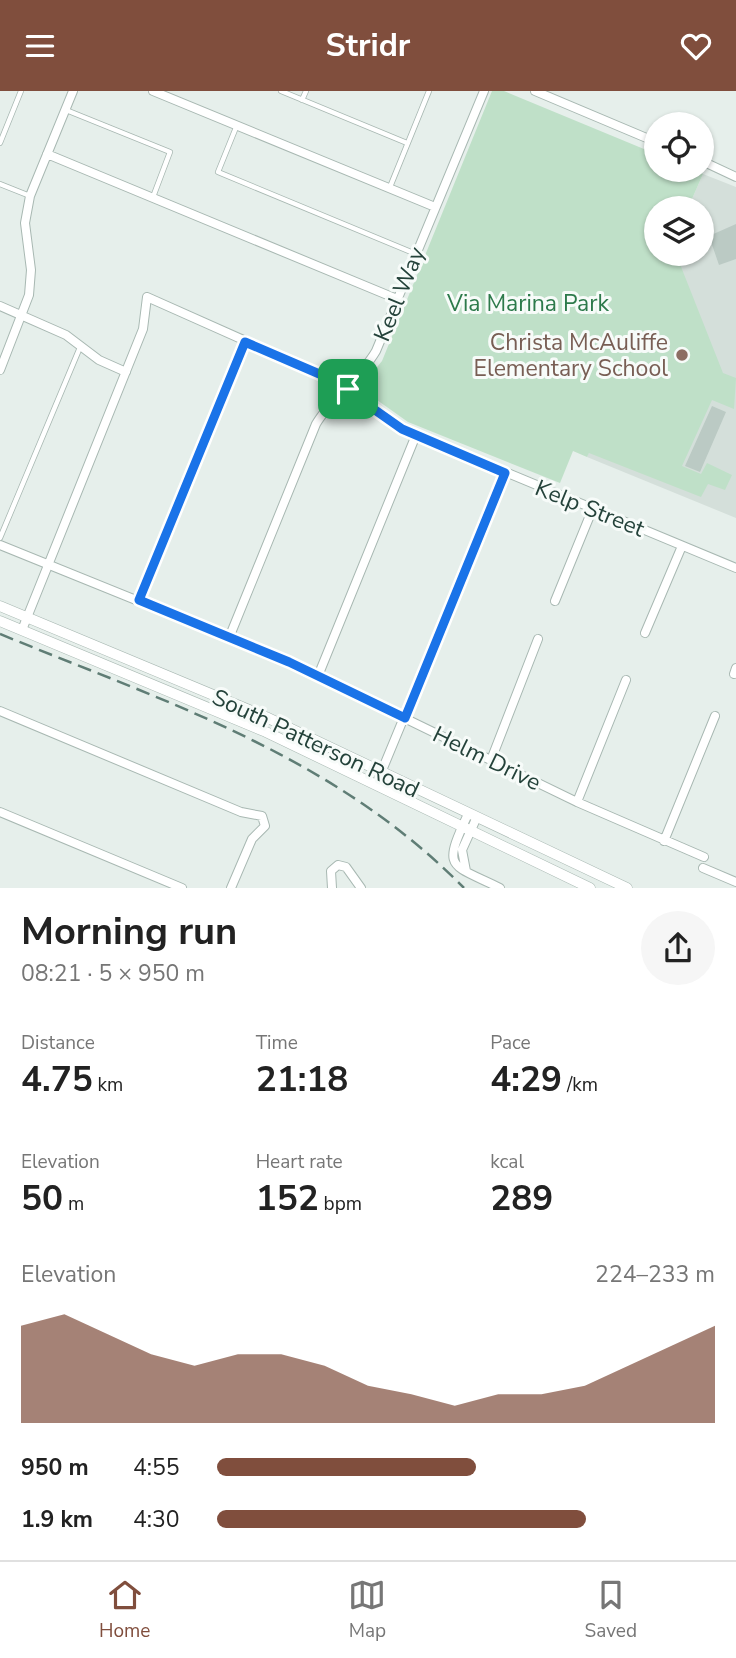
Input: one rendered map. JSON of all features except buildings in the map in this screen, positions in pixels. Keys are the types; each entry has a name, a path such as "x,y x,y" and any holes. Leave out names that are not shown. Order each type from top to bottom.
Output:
{"street":[{"path":"0,370 22,316 31,283 25,223 30,196 74,91"},
{"path":"153,91 435,207"},
{"name":"Keel Way","path":"229,638 316,424 333,399 348,389 376,351 484,91"},
{"path":"535,91 644,137"},
{"path":"47,154 397,299"},
{"path":"714,167 736,177"},
{"name":"Kelp Street","path":"126,372 146,321 144,302 147,297 323,375 348,389 384,419 416,435 736,568"},
{"path":"0,306 53,328 99,359 126,372 22,630"},
{"path":"139,600 245,342"},
{"path":"318,676 416,435"},
{"path":"376,785 505,473"},
{"path":"555,601 593,509"},
{"name":"Helm Drive","path":"0,545 49,562 318,676 577,802 704,857"},
{"path":"645,633 682,546"},
{"name":"South Patterson Road","path":"0,606 266,717 627,888"},
{"name":"South Patterson Road","path":"0,621 266,731 590,888"},
{"path":"491,760 538,639"},
{"path":"577,802 626,680"},
{"path":"0,711 241,812 259,814 265,818 265,826 252,839 231,888"},
{"path":"664,841 715,716"},
{"path":"0,812 181,888"},
{"path":"472,816 451,857 459,869 500,888"},
{"path":"332,888 331,871 338,865 346,867 361,888"},
{"path":"703,868 736,882"}],"lane":[{"path":"0,143 22,91"},
{"path":"281,91 407,143"},
{"path":"302,100 306,91"},
{"path":"389,188 429,91"},
{"path":"66,110 170,152 152,198"},
{"path":"237,125 218,172 416,254"},
{"path":"0,184 30,196"},
{"path":"0,538 81,345"}],"shaded area":[{"name":"Christa McAuliffe Elementary School","path":"714,178 736,187 736,518 587,457 665,266 714,266 714,196 693,196 699,182 714,182"}],"green space":[{"name":"Via Marina Park","path":"492,91 504,91 644,149 644,182 699,182 693,196 644,196 644,266 681,266 723,373 736,378 734,409 712,400 682,466 701,474 707,463 732,475 725,490 708,484 701,497 589,453 587,457 573,451 560,483 408,422 360,388 382,361"}],"railway":[{"path":"0,634 186,710 304,767 360,802 413,842 464,888"}],"place":[{"name":"Christa McAuliffe Elementary School","path":"682,355"}],"route":[{"path":"245,342 323,375 348,389 384,419 402,429 505,473 405,718 289,662 139,600 245,342"}]}
